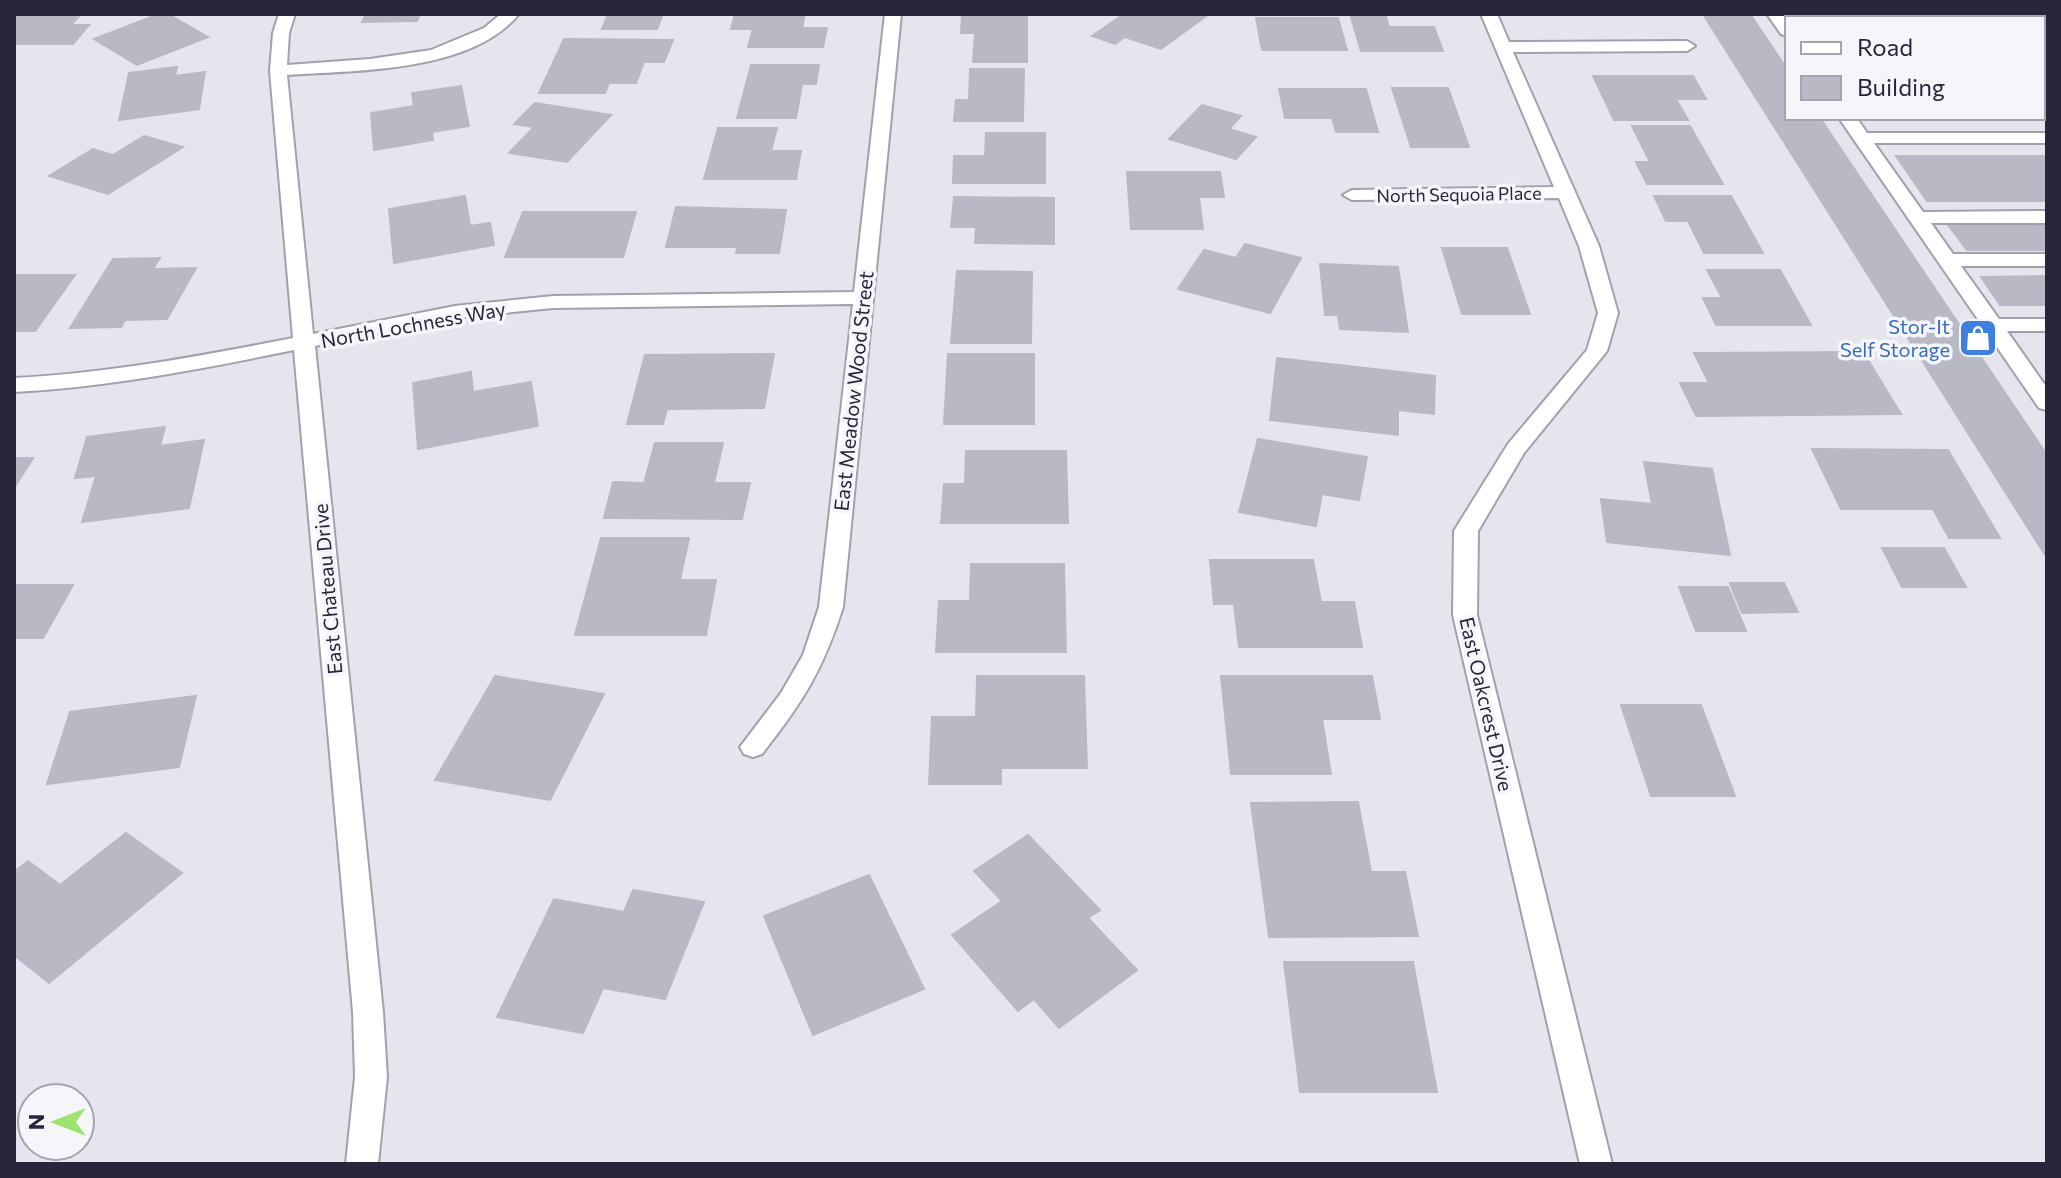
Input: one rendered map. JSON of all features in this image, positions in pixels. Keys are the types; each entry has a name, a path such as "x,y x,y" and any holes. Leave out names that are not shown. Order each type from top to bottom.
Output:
{"street":[{"name":"East Chateau Drive","path":"287,14 281,33 278,71 368,1012 371,1077 362,1164"},
{"path":"278,71 426,56 466,46 497,30 511,14"},
{"name":"East Meadow Wood Street","path":"753,747 790,700 815,656 831,607 893,14"},
{"name":"East Oakcrest Drive","path":"1489,14 1589,246 1608,313 1597,351 1516,449 1466,531 1465,615 1596,1164"},
{"path":"1502,47 1687,46"},
{"path":"1849,120 2047,403"},
{"path":"1862,138 2047,138"},
{"name":"North Sequoia Place","path":"1352,195 1566,192"},
{"path":"1918,218 2047,217"},
{"path":"1947,260 2047,260"},
{"name":"North Lochness Way","path":"14,385 70,382 189,365 455,312 553,302 863,298"},
{"path":"1993,325 2047,325"}],"building":[{"path":"19,14 81,14 71,25 89,25 73,44 14,44 14,20"},
{"path":"159,14 168,14 208,37 137,65 94,39"},
{"path":"366,14 420,14 417,21 362,22"},
{"path":"608,14 663,14 657,29 602,29"},
{"path":"735,14 805,14 802,28 827,28 823,47 748,47 753,29 731,29"},
{"path":"1124,14 1209,14 1161,49 1125,37 1115,44 1092,36"},
{"path":"1350,14 1385,14 1389,27 1434,27 1443,51 1361,51"},
{"path":"1703,14 1750,14 1785,66 1785,120 1821,120 2047,455 2047,558"},
{"path":"962,16 1027,16 1027,62 973,62 975,33 961,33"},
{"path":"1256,18 1338,18 1347,50 1262,50"},
{"path":"564,39 673,40 664,62 644,62 636,83 609,83 605,93 539,93"},
{"path":"751,65 819,65 816,84 802,84 796,118 737,118"},
{"path":"177,67 175,76 205,72 199,109 119,120 129,73"},
{"path":"970,69 1024,69 1023,121 954,121 956,100 969,100"},
{"path":"1593,76 1693,76 1706,99 1676,99 1688,120 1614,120"},
{"path":"461,86 469,126 432,132 433,140 374,150 371,113 414,106 412,93"},
{"path":"1392,88 1448,88 1469,147 1411,147"},
{"path":"1279,89 1366,89 1378,132 1336,132 1332,118 1285,118"},
{"path":"535,103 611,115 567,162 509,153 534,127 514,124"},
{"path":"1202,105 1241,116 1229,129 1256,137 1236,159 1169,139"},
{"path":"1632,126 1690,126 1723,184 1647,184 1636,162 1650,162"},
{"path":"718,128 777,128 771,151 801,151 796,179 704,179"},
{"path":"986,133 1045,133 1045,183 953,183 954,156 985,156"},
{"path":"144,136 183,147 108,194 49,176 93,149 113,155"},
{"path":"1896,156 2047,156 2047,201 1927,201"},
{"path":"1127,172 1220,172 1224,197 1199,197 1203,229 1131,229"},
{"path":"465,196 470,226 490,223 494,245 394,263 389,209"},
{"path":"1654,196 1731,196 1763,253 1704,253 1688,221 1666,221"},
{"path":"954,197 1054,198 1054,244 975,243 976,227 951,227"},
{"path":"676,207 786,210 779,253 736,253 738,247 666,247"},
{"path":"523,212 636,212 623,257 505,257"},
{"path":"2047,224 2047,250 1967,250 1948,225"},
{"path":"1245,244 1301,258 1270,313 1178,289 1204,250 1236,258"},
{"path":"1442,248 1507,248 1530,314 1462,314"},
{"path":"160,258 153,269 196,268 167,319 125,320 121,327 70,328 113,259"},
{"path":"1320,264 1398,267 1408,332 1340,329 1338,315 1325,315"},
{"path":"1707,270 1780,270 1811,325 1716,325 1703,298 1722,298"},
{"path":"957,271 1032,272 1031,343 951,343"},
{"path":"14,275 75,275 35,331 14,331"},
{"path":"2047,276 2047,305 2000,305 1981,277"},
{"path":"1863,352 1901,414 1696,416 1680,383 1709,383 1694,353"},
{"path":"774,354 764,408 667,409 663,424 627,424 645,355"},
{"path":"948,354 1034,354 1034,424 944,424"},
{"path":"1277,358 1435,376 1434,414 1398,410 1398,435 1270,420"},
{"path":"471,372 473,392 531,382 538,426 418,449 413,383"},
{"path":"165,427 160,446 204,440 189,508 82,522 96,476 75,478 87,437"},
{"path":"1258,439 1367,457 1359,500 1322,494 1316,526 1239,512"},
{"path":"655,443 723,443 714,483 750,483 742,519 604,518 613,482 644,483"},
{"path":"1812,449 1948,450 2000,538 1949,538 1933,509 1841,509"},
{"path":"966,451 1066,451 1068,523 941,523 944,484 965,484"},
{"path":"14,458 33,458 14,488"},
{"path":"1644,462 1712,469 1730,555 1607,542 1601,499 1652,504"},
{"path":"601,538 689,538 680,580 716,580 706,635 575,635"},
{"path":"1882,548 1944,548 1966,587 1902,587"},
{"path":"1210,560 1313,560 1321,602 1354,602 1362,647 1239,647 1234,604 1214,604"},
{"path":"971,564 1064,564 1066,652 936,652 939,601 970,601"},
{"path":"1730,583 1784,583 1798,612 1742,613"},
{"path":"14,585 73,585 43,638 14,638"},
{"path":"1679,587 1728,587 1746,631 1696,631"},
{"path":"495,676 604,694 550,800 435,780"},
{"path":"977,676 1084,676 1087,768 1001,768 1001,784 929,784 932,717 976,717"},
{"path":"1221,676 1372,676 1380,719 1322,719 1331,774 1231,774"},
{"path":"196,696 179,767 47,784 70,712"},
{"path":"1621,705 1701,705 1735,796 1651,796"},
{"path":"1358,802 1371,872 1405,872 1418,936 1269,937 1251,803"},
{"path":"126,833 182,873 49,983 14,955 14,872 28,861 60,885"},
{"path":"1028,835 1100,910 1088,918 1137,970 1059,1028 1034,999 1018,1011 952,935 1002,901 974,871"},
{"path":"869,875 924,989 813,1035 764,916"},
{"path":"633,890 704,902 665,999 603,988 583,1033 497,1017 554,899 624,912"},
{"path":"1284,962 1413,962 1437,1092 1300,1092"}],"place":[{"name":"Stor-It Self Storage","path":"1978,338"}]}
